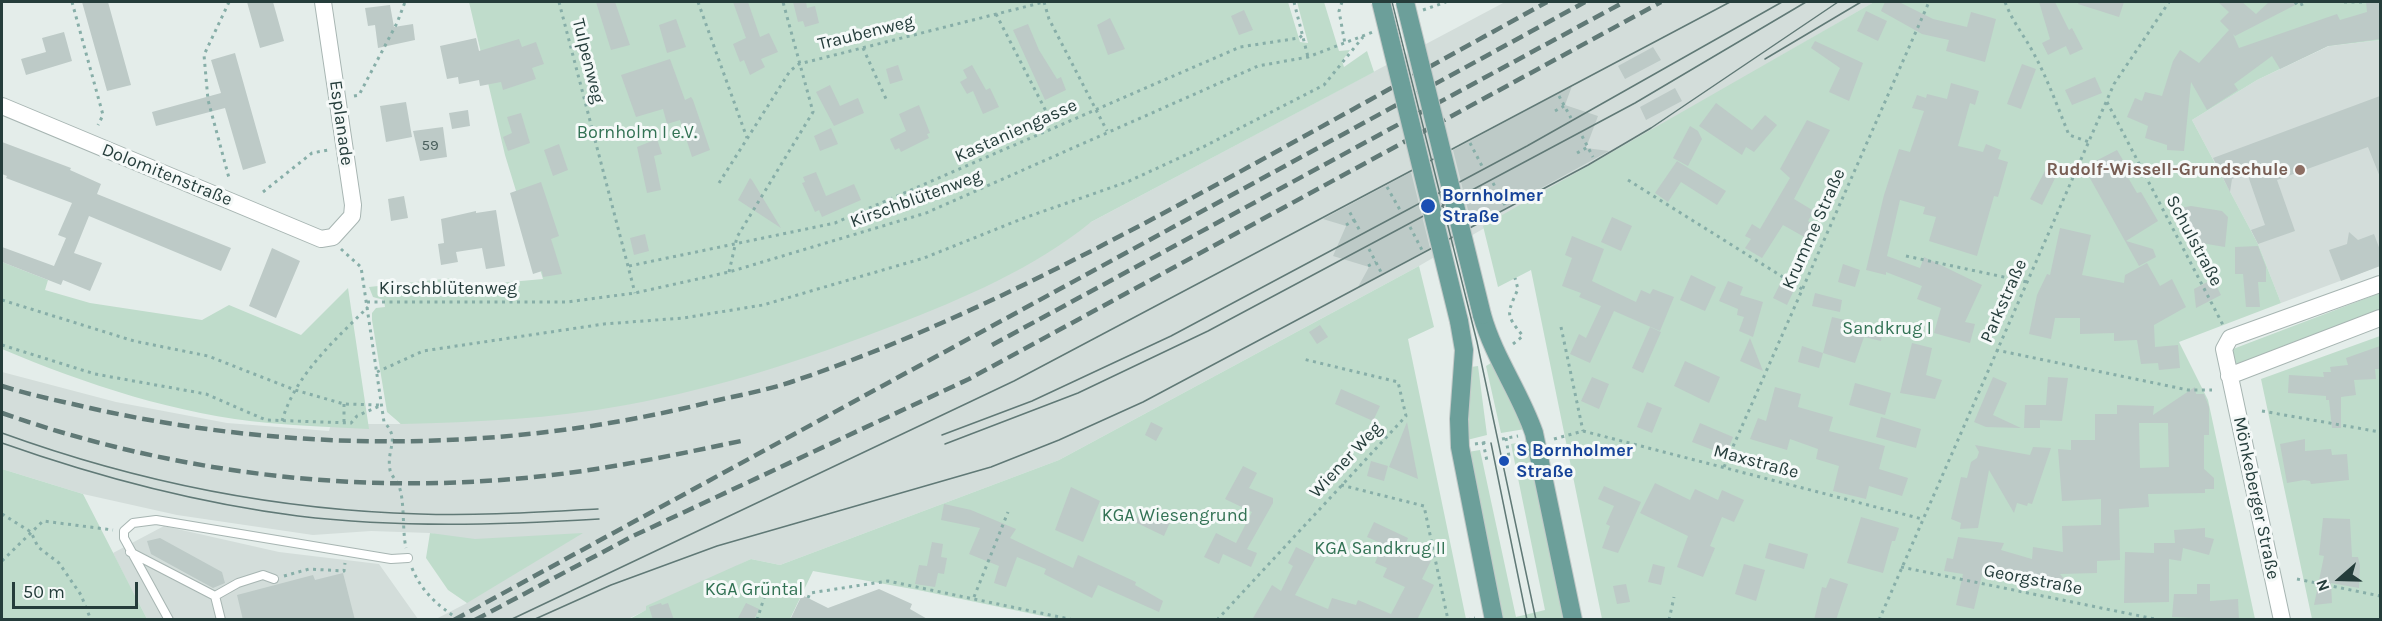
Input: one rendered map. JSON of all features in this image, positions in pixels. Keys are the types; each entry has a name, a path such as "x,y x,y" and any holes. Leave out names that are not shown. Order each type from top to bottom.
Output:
{"main road":[{"path":"1381,2 1459,321 1464,350 1459,419 1460,447 1494,620"},
{"path":"1410,8 1482,315 1494,351 1526,410 1534,433 1573,620"}],"street":[{"name":"Esplanade","path":"323,2 353,205 352,216 333,237"},
{"name":"Dolomitenstraße","path":"2,106 321,239 333,237"},
{"name":"Mönkeberger Straße","path":"2282,620 2224,349 2230,338 2380,284"},
{"path":"2229,375 2380,318"}],"lane":[{"path":"169,620 130,552 124,531 133,523 156,520 391,559 408,558"},
{"path":"130,552 215,596 221,620"},
{"path":"215,596 238,583 263,574 274,579"}],"path":[{"path":"72,2 103,115 98,125"},
{"path":"229,2 204,55 208,100 230,178"},
{"path":"345,97 359,95 397,23 405,2"},
{"name":"Tulpenweg","path":"559,2 635,293"},
{"path":"698,2 747,138"},
{"path":"729,272 734,246 813,112 783,2"},
{"path":"1044,2 1049,19 1107,131"},
{"name":"Traubenweg","path":"799,64 1044,2"},
{"path":"1294,2 1308,57"},
{"path":"1342,2 1340,11 1345,44"},
{"path":"1410,8 1446,2"},
{"name":"Krumme Straße","path":"1724,467 1929,2"},
{"path":"2005,2 2014,24 2031,47 2045,74 2069,135 2089,142"},
{"name":"Parkstraße","path":"1879,620 2106,101 2114,84 2169,2"},
{"path":"2295,2 2298,6 2307,2"},
{"path":"2344,2 2363,2"},
{"path":"996,14 1050,118"},
{"name":"Kirschblütenweg","path":"367,305 567,302 635,293 729,272 926,213 1258,66 1308,57 1374,31"},
{"name":"Kastaniengasse","path":"629,266 734,246 835,223 1240,47 1299,38 1304,34"},
{"path":"377,372 423,351 604,324 683,318 763,305 924,258 1127,182 1203,147 1324,85 1364,36"},
{"path":"863,48 887,101"},
{"path":"719,183 790,71 799,64"},
{"path":"1559,96 1571,118"},
{"name":"Schulstraße","path":"2106,101 2226,329"},
{"path":"1555,111 1565,106"},
{"path":"1582,136 1593,157"},
{"path":"1470,143 1482,166"},
{"path":"1577,153 1588,147"},
{"path":"263,192 312,153 325,151"},
{"path":"1628,180 1802,289"},
{"path":"1492,183 1505,205"},
{"path":"1387,187 1392,200 1400,210"},
{"path":"1348,208 1360,231"},
{"path":"1346,225 1353,220"},
{"path":"1410,227 1414,240 1422,250"},
{"path":"333,237 341,249 361,267 384,422 392,430 394,442 388,453 390,473 399,486 404,535"},
{"path":"1369,249 1382,272"},
{"path":"1906,256 2027,282"},
{"path":"1368,266 1376,262"},
{"path":"1513,344 1523,336 1509,320 1508,308 1518,289 1515,278"},
{"path":"2,300 134,341 208,356 295,390 344,404 382,405"},
{"path":"282,421 295,390 315,363 367,305"},
{"path":"1554,439 1582,432 1561,327"},
{"path":"2,345 95,374 152,382 206,394 266,420 351,423 357,416 382,405"},
{"path":"1996,350 2188,390 2212,390"},
{"name":"Wiener Weg","path":"1216,620 1406,416 1398,382 1303,359"},
{"path":"344,404 344,423"},
{"path":"2262,411 2380,432"},
{"name":"Maxstraße","path":"1582,432 1922,519"},
{"path":"1509,457 1504,439 1526,435"},
{"path":"1483,442 1487,461"},
{"path":"1341,485 1424,506 1448,620"},
{"path":"974,597 1008,512"},
{"path":"2,514 31,532 38,547 59,563 81,595 91,620"},
{"path":"2,561 43,521 124,531"},
{"path":"408,558 418,583 428,596 459,620"},
{"path":"274,579 309,569 344,571 345,564"},
{"name":"Georgstraße","path":"1901,567 2160,620"},
{"path":"758,620 770,579"},
{"path":"2297,579 2380,596"},
{"path":"808,598 810,593 888,581 974,597 1074,620"},
{"path":"1669,620 1674,597"},
{"path":"1467,620 1475,618"}],"shaded area":[{"path":"1505,2 1874,2 1419,266 1059,460 780,565 751,559 628,619 436,619 467,603 461,577 505,551 430,533 371,531 313,535 177,515 83,494 2,469 2,372 116,402 227,423 329,431 331,424 400,424 390,388 1091,222"},
{"name":"Rudolf-Wissell-Grundschule","path":"2380,40 2380,266 2281,303 2258,244 2192,120 2257,80 2329,46"},
{"path":"164,526 279,552 379,564 418,619 147,619 113,553"}],"green space":[{"name":"Bornholm I e.V.","path":"469,2 1288,2 1300,42 1308,43 1297,2 1324,2 1339,51 1350,50 1342,61 1344,67 1367,51 1374,72 1091,222 1046,254 997,281 862,338 729,381 626,405 542,417 401,424 387,412 372,320 372,313 376,308 385,307 384,300 373,297 369,287 453,278 455,287 543,279 505,155"},
{"name":"Sandkrug I","path":"1874,2 2380,2 2380,40 2328,46 2257,80 2192,120 2258,244 2281,303 2179,342 2208,400 2255,619 1602,619 1531,270 1498,287 1483,226"},
{"path":"2,262 48,280 45,290 90,303 202,320 229,305 301,335 348,288 369,429 269,423 201,413 99,386 2,349"},
{"name":"KGA Wiesengrund","path":"1419,266 1434,327 1408,339 1466,619 1057,619 813,571 790,619 628,620 646,610 646,606 751,559 780,565 1059,460"},
{"path":"2380,293 2380,311 2240,364 2234,363 2231,352 2233,349"},
{"path":"2380,336 2380,619 2312,619 2261,379"},
{"path":"1491,363 1517,408 1525,429 1501,433 1486,366"},
{"path":"1478,366 1487,435 1467,440 1471,367"},
{"path":"1528,441 1565,619 1502,619 1468,452 1480,450 1516,617 1545,610 1511,444"},
{"path":"2,469 83,494 147,619 2,619"},
{"path":"430,533 475,539 583,533 467,603 448,590 426,558"}],"building":[{"path":"82,2 108,2 131,85 107,91"},
{"path":"247,2 273,2 284,41 260,48"},
{"path":"596,2 615,2 630,45 611,50"},
{"path":"733,2 748,2 760,37 769,33 778,52 761,59 765,67 750,75 744,60 740,62 733,44 746,38"},
{"path":"793,2 806,2 807,8 815,6 819,23 805,27 803,21 798,22"},
{"path":"1885,2 1899,2 1933,19 1967,27 1971,12 1996,19 1985,62 1946,51 1949,40 1922,34 1881,11"},
{"path":"2039,2 2055,2 2069,30 2072,28 2083,49 2070,55 2066,46 2048,55 2042,43 2050,39"},
{"path":"2079,2 2124,2 2119,17 2078,4"},
{"path":"2218,2 2242,2 2256,14 2269,2 2301,2 2235,36 2233,34 2239,48 2337,14 2340,20 2367,12 2366,2 2380,2 2380,39 2328,46 2280,69 2272,56 2234,84 2238,90 2207,110 2191,82 2184,151 2167,150 2167,145 2145,138 2148,126 2127,117 2135,98 2142,101 2145,92 2162,96 2173,61 2180,50 2199,63 2229,30 2220,21 2229,12"},
{"path":"390,5 394,27 413,24 415,40 378,48 375,25 368,26 365,8"},
{"path":"1244,10 1253,30 1239,35 1231,16"},
{"path":"1866,11 1887,21 1878,41 1857,31"},
{"path":"1110,18 1125,49 1108,55 1097,25"},
{"path":"676,19 686,47 667,53 659,25"},
{"path":"1028,24 1039,50 1057,79 1061,77 1066,90 1045,100 1013,30"},
{"path":"64,32 72,61 26,75 21,59 46,52 42,38"},
{"path":"476,38 479,51 519,39 522,47 536,42 544,64 532,68 536,79 503,90 501,82 480,86 479,80 459,84 458,77 447,79 440,46"},
{"path":"1815,41 1863,63 1849,101 1829,92 1840,68 1811,48"},
{"path":"1653,47 1661,60 1625,79 1618,66"},
{"path":"235,53 266,163 243,170 225,108 156,126 152,112 221,93 211,60"},
{"path":"670,59 685,100 691,97 693,100 710,150 692,157 680,120 667,124 663,109 636,117 621,75"},
{"path":"2022,64 2036,69 2021,109 2007,104"},
{"path":"898,65 903,80 890,84 886,69"},
{"path":"972,65 986,90 990,88 999,107 983,114 973,91 967,94 960,82 967,78 963,70"},
{"path":"2095,77 2102,93 2072,105 2065,90"},
{"path":"1951,83 1979,91 1975,105 1970,103 1958,146 1983,152 1986,144 2001,150 1998,159 2008,162 1998,197 1994,196 1977,256 1929,241 1936,217 1923,214 1925,207 1900,200 1887,256 1920,268 1924,257 1982,285 1965,322 1975,324 1970,343 1934,333 1941,308 1917,299 1922,286 1886,272 1886,275 1866,270 1884,195 1899,149 1910,152 1924,111 1912,108 1917,95 1926,98 1927,94 1947,99"},
{"path":"830,85 840,106 858,98 864,113 834,126 816,92"},
{"path":"1572,86 1565,105 1598,116 1586,148 1609,151 1472,226 1453,150"},
{"path":"1675,88 1682,101 1646,120 1640,107"},
{"path":"2380,96 2380,177 2368,147 2277,180 2295,231 2258,244 2251,230 2265,225 2247,173 2232,179 2230,192 2213,158"},
{"path":"406,102 412,137 386,142 380,106"},
{"path":"1716,103 1752,130 1765,115 1777,125 1754,152 1746,147 1742,155 1699,126"},
{"path":"919,105 930,133 927,134 929,138 901,152 899,148 895,150 890,139 906,131 899,114"},
{"path":"468,110 470,126 452,129 449,113"},
{"path":"521,113 530,143 508,151 503,137 512,133 507,117"},
{"path":"1807,120 1830,130 1794,199 1814,211 1808,221 1822,229 1815,243 1783,225 1762,258 1745,248 1751,239 1745,236 1752,224 1760,229 1790,178 1780,169"},
{"path":"1690,126 1698,131 1702,139 1688,166 1673,158"},
{"path":"443,127 447,157 420,161 413,131"},
{"path":"831,128 838,144 820,151 814,136"},
{"path":"657,139 662,154 654,156 661,190 647,193 637,147"},
{"path":"2,142 71,168 70,170 101,184 97,194 231,248 221,271 89,216 74,253 102,263 90,291 63,280 61,285 2,262 2,247 54,266 66,238 58,235 72,203 6,178 7,176 2,174"},
{"path":"559,144 568,170 553,176 544,150"},
{"path":"2117,150 2127,167 2123,169 2137,193 2141,192 2158,221 2126,241 2153,249 2156,257 2139,266 2087,173 2094,170 2090,164"},
{"path":"1677,161 1726,191 1717,205 1681,182 1668,202 1655,193"},
{"path":"2046,169 2057,174 2042,205 2030,199"},
{"path":"816,172 826,196 854,184 861,200 822,217 819,210 815,212 802,183 805,182 803,177"},
{"path":"1411,172 1430,248 1358,287 1369,267 1333,256 1346,226 1323,219"},
{"path":"750,178 752,180 781,228 738,200"},
{"path":"541,182 559,236 551,239 562,274 543,277 542,271 533,274 510,193"},
{"path":"404,196 408,218 391,221 388,199"},
{"path":"2191,206 2222,211 2228,217 2225,247 2201,243 2202,247 2188,249 2186,236 2182,236 2180,222 2175,223 2174,209"},
{"path":"496,210 505,266 486,269 482,248 456,252 458,262 441,265 438,244 444,243 441,219 476,211 476,213"},
{"path":"1612,217 1632,226 1621,251 1601,242"},
{"path":"2060,228 2091,235 2082,275 2124,283 2125,275 2147,263 2160,286 2172,279 2186,307 2154,325 2155,347 2178,345 2180,368 2159,370 2158,363 2141,364 2137,340 2114,341 2114,333 2080,334 2080,318 2055,318 2051,339 2029,334 2037,295 2047,274 2050,275"},
{"path":"2349,232 2358,240 2374,234 2380,250 2380,266 2341,281 2329,250 2347,244"},
{"path":"645,234 649,251 634,255 630,238"},
{"path":"1572,236 1604,249 1592,281 1636,302 1641,290 1650,294 1653,289 1674,297 1660,331 1614,311 1590,363 1570,354 1579,334 1586,338 1601,306 1579,297 1581,293 1562,286 1572,258 1565,255"},
{"path":"2258,246 2266,267 2266,282 2258,282 2260,307 2246,307 2243,274 2235,274 2235,247"},
{"path":"272,248 300,261 276,318 249,306"},
{"path":"1843,264 1860,270 1855,287 1838,282"},
{"path":"1691,275 1716,287 1705,311 1680,300"},
{"path":"2213,279 2221,295 2196,308 2194,289"},
{"path":"1728,281 1743,287 1740,295 1763,302 1753,337 1739,331 1744,317 1737,315 1738,309 1719,301"},
{"path":"1780,284 1794,290 1787,305 1773,298"},
{"path":"1815,293 1842,300 1840,312 1812,306"},
{"path":"1832,317 1883,329 1881,341 1864,337 1855,363 1823,353"},
{"path":"1320,325 1328,337 1317,344 1309,332"},
{"path":"1650,327 1661,332 1643,373 1632,368"},
{"path":"1750,338 1763,371 1740,361"},
{"path":"1912,343 1932,348 1926,375 1942,380 1935,399 1900,393"},
{"path":"1802,346 1823,353 1819,368 1798,362"},
{"path":"2380,346 2380,369 2375,369 2376,379 2354,380 2356,395 2341,397 2341,428 2332,428 2329,400 2326,400 2326,396 2288,393 2289,375 2324,377 2323,372 2331,372 2330,367 2348,365 2346,358"},
{"path":"1685,361 1720,377 1709,403 1674,386"},
{"path":"1592,377 1609,384 1599,409 1581,401"},
{"path":"1993,377 2007,383 1993,415 2021,428 1986,427 1974,422"},
{"path":"2048,377 2068,378 2062,421 2040,420 2040,428 2024,428 2025,405 2046,405"},
{"path":"1855,383 1891,393 1885,415 1849,405"},
{"path":"1775,387 1801,394 1798,407 1833,417 1829,431 1885,446 1879,469 1908,478 1902,496 1869,486 1866,499 1833,491 1839,466 1816,459 1818,449 1790,439 1787,450 1750,439 1758,418 1766,421"},
{"path":"2195,387 2196,394 2204,394 2209,407 2209,435 2204,435 2204,469 2214,478 2214,489 2205,489 2205,493 2148,494 2149,507 2119,509 2120,560 2097,561 2097,573 2060,574 2075,592 2041,587 2041,583 1991,569 1990,576 1982,575 1974,609 1956,605 1963,574 1944,571 1947,558 1953,559 1958,537 2004,543 2001,550 2032,559 2033,547 2063,552 2062,526 2101,525 2101,499 2062,501 2058,449 2071,450 2071,440 2095,440 2095,414 2117,414 2117,405 2154,406 2153,415","holes":["2139,423 2168,423 2169,467 2140,468"]},
{"path":"1341,389 1380,406 1373,421 1335,404"},
{"path":"1647,402 1662,408 1652,433 1637,427"},
{"path":"1881,417 1921,429 1916,448 1876,437"},
{"path":"1151,422 1163,428 1156,441 1145,435"},
{"path":"1407,422 1418,479 1389,467"},
{"path":"1700,423 1733,437 1726,455 1692,442"},
{"path":"2305,439 2305,451 2331,449 2332,455 2347,454 2349,480 2311,484 2310,481 2304,480 2287,483 2280,444"},
{"path":"1975,445 2030,455 2033,447 2051,448 2032,504 2028,503 2027,506 2017,503 2014,513 1989,470 1978,528 1960,529 1961,523 1951,519 1961,477 1967,478 1971,462 1977,458 1979,452"},
{"path":"1371,461 1388,466 1384,481 1367,476"},
{"path":"1243,466 1257,473 1249,488 1273,498 1273,503 1247,549 1257,553 1251,567 1223,554 1219,564 1204,557 1216,533 1236,543 1252,512 1225,499"},
{"path":"1655,483 1690,500 1695,489 1718,500 1722,490 1744,500 1734,522 1722,517 1710,546 1715,548 1703,577 1677,567 1688,536 1640,513"},
{"path":"1604,486 1641,502 1618,553 1602,548 1610,526 1606,524 1614,506 1598,499"},
{"path":"1071,487 1100,501 1083,542 1055,530"},
{"path":"944,504 971,510 1016,529 1010,538 1073,568 1078,555 1136,582 1135,585 1163,601 1159,612 1098,585 1092,598 1044,574 1046,569 1017,557 1006,587 994,583 999,566 969,554 980,528 941,520"},
{"path":"1142,507 1171,520 1164,536 1135,522"},
{"path":"1861,517 1899,528 1895,541 1892,541 1883,573 1847,563"},
{"path":"2323,518 2350,519 2352,557 2358,557 2360,565 2359,588 2331,583 2332,603 2314,605 2324,556 2319,555"},
{"path":"1374,522 1408,538 1404,548 1431,561 1422,579 1434,585 1417,620 1252,620 1272,585 1281,591 1293,566 1288,563 1296,547 1316,557 1295,595 1328,609 1332,598 1356,605 1358,600 1391,614 1405,587 1383,577 1387,568 1375,563 1383,544 1367,537"},
{"path":"2205,528 2205,537 2214,539 2209,555 2183,548 2181,561 2169,559 2169,602 2124,603 2125,552 2154,553 2154,543 2175,543 2174,530"},
{"path":"160,538 222,572 225,583 213,588 151,554 147,541"},
{"path":"932,542 943,544 941,557 947,558 944,574 938,573 935,587 915,584 919,565 927,566"},
{"path":"1769,543 1808,554 1804,569 1765,558"},
{"path":"1653,564 1665,567 1661,585 1648,582"},
{"path":"1744,564 1765,570 1756,601 1735,594"},
{"path":"343,573 355,620 243,620 237,595 313,575 315,580"},
{"path":"1830,578 1848,584 1836,620 1814,620 1822,587 1826,588"},
{"path":"1626,584 1630,602 1617,604 1613,586"},
{"path":"2197,584 2210,584 2210,601 2238,599 2239,620 2172,617 2174,594 2197,594"},
{"path":"879,589 912,604 910,609 929,620 790,620 802,595 828,608"},
{"path":"661,603 662,605 668,603 674,620 653,620 649,607"},
{"path":"746,603 759,609 754,620 737,620"}],"tram line":[{"path":"1392,2 1477,342 1536,620"},
{"path":"510,620 1014,381 1730,2"},
{"path":"942,435 1032,401 1171,336 1527,146 1782,2"},
{"path":"945,444 1078,393 1208,331 1635,103 1806,2"},
{"path":"533,620 611,585 717,546 991,467 1059,440 1143,402 1588,165 1651,128 1838,2"},
{"path":"1765,59 1861,2"},
{"path":"2,433 104,466 156,479 260,500 313,507 442,514 598,509"},
{"path":"2,443 111,478 223,504 298,516 411,524 524,523 599,519"},
{"path":"1491,443 1527,620"}],"railway":[{"path":"2,386 90,408 167,423 245,434 323,440 402,441 481,438 559,430 637,418 764,390 902,340 1060,267 1214,186 1547,2"},
{"path":"454,620 1585,2"},
{"path":"992,345 1624,2"},
{"path":"475,620 633,536 969,379 1661,2"},
{"path":"2,413 63,433 189,463 318,480 383,483 448,483 570,473 741,441"}],"place":[{"name":"Rudolf-Wissell-Grundschule","path":"2300,170"},
{"name":"Bornholmer Straße","path":"1428,206"},
{"name":"S Bornholmer Straße","path":"1504,461"}],"park label":[{"name":"KGA Sandkrug II","path":"1380,549"},
{"name":"KGA Grüntal","path":"754,590"}]}
